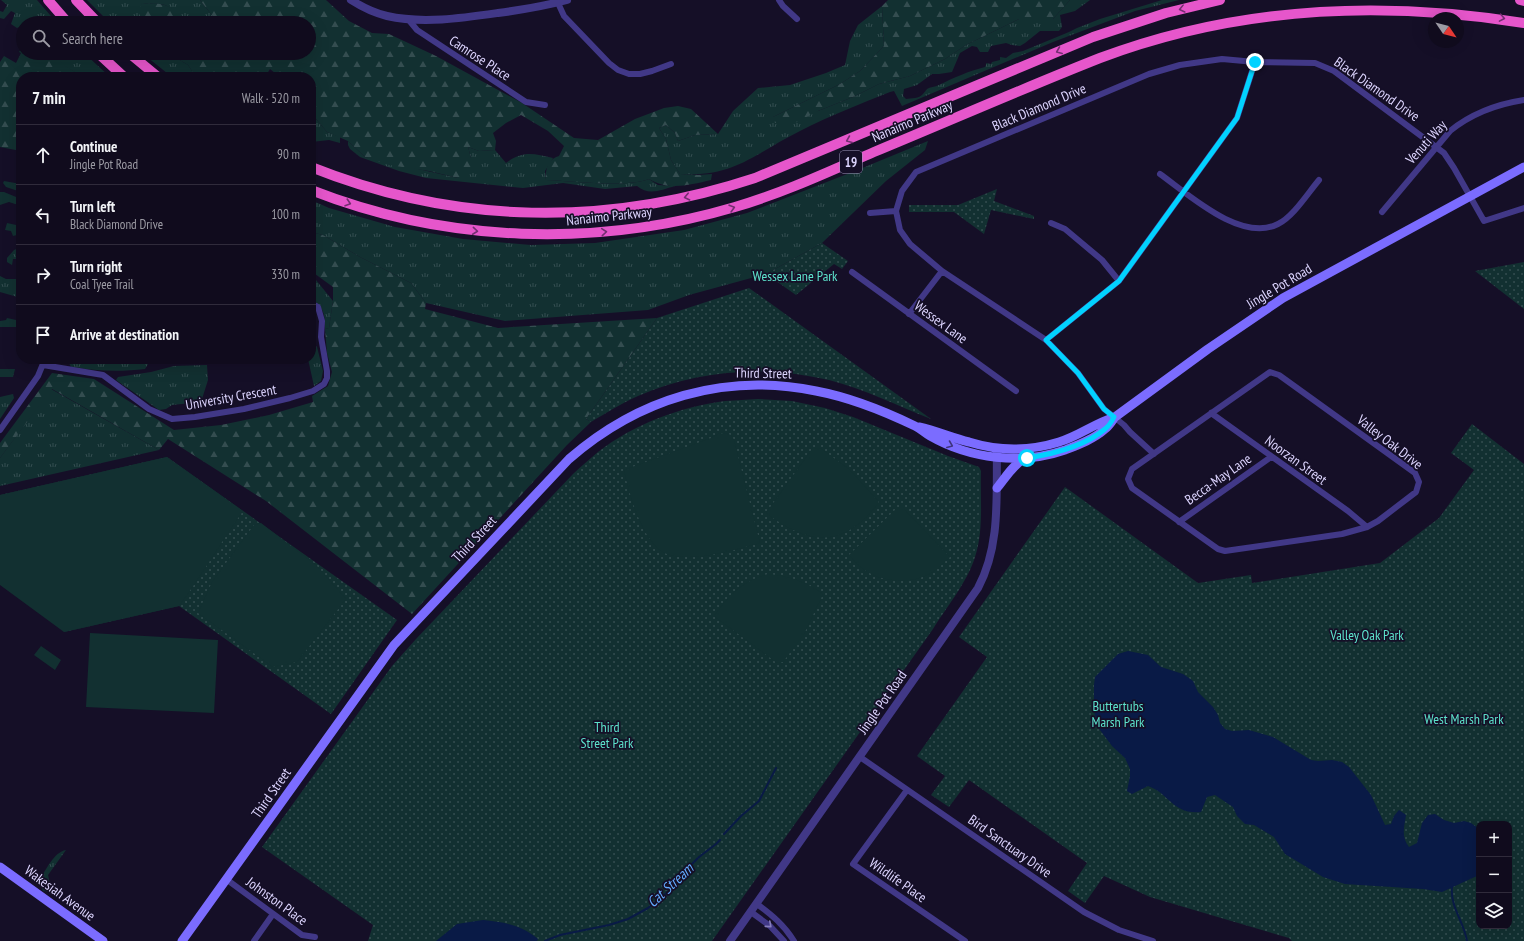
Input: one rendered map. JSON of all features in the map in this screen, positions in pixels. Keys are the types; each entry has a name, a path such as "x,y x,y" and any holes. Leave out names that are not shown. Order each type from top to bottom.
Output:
{"highway":[{"path":"48,0 62,16"},
{"path":"70,0 85,9"},
{"path":"76,0 92,16"},
{"name":"Nanaimo Parkway","path":"316,169 388,193 434,203 480,210 520,213 572,213 612,210 659,203 716,190 772,172 1093,37 1166,13 1220,0"},
{"path":"1520,0 1524,1"},
{"name":"Nanaimo Parkway","path":"316,192 354,206 393,216 432,225 472,231 558,235 631,229 697,217 760,199 1100,58 1139,44 1195,28 1247,17 1287,11 1366,6 1433,9 1524,23"},
{"path":"106,60 119,72"},
{"path":"137,60 152,72"}],"main road":[{"name":"Jingle Pot Road","path":"997,453 1052,444 1076,435 1101,421 1114,417 1283,298 1524,167"},
{"name":"Third Street","path":"182,941 394,645 560,468 584,446 608,429 642,410 678,397 724,387 758,385 793,387 831,394 916,427 934,430 997,453"},
{"name":"Jingle Pot Road","path":"997,453 1027,458 1060,451 1075,446 1106,429 1114,417"},
{"path":"997,488 1010,470 1018,462 1027,458"},
{"name":"Wakesiah Avenue","path":"0,867 103,941"}],"street":[{"path":"351,0 381,14 408,19 433,19 482,15 558,3 567,0"},
{"path":"779,0 783,6 797,19"},
{"path":"558,3 564,16 609,63 618,70 629,74 640,74 671,64"},
{"name":"Camrose Place","path":"408,19 417,30 526,102 545,106"},
{"name":"Black Diamond Drive","path":"1114,417 1104,409 1078,373 1046,340 942,271 910,244 900,230 896,210 902,191 916,172 1149,74 1180,65 1222,59 1255,62 1315,63 1334,71 1444,153 1470,196"},
{"path":"1046,340 1119,281 1185,192 1237,118 1255,62"},
{"name":"Venuti Way","path":"1382,212 1450,131 1460,123 1474,115 1516,101 1524,100"},
{"path":"1160,174 1215,214 1249,228 1265,228 1278,224 1292,213 1320,180"},
{"path":"1470,196 1484,221 1524,208"},
{"path":"870,213 896,210"},
{"path":"1051,223 1065,229 1081,242 1102,260 1119,281"},
{"path":"909,314 942,271"},
{"name":"Wessex Lane","path":"852,272 1016,391"},
{"name":"University Crescent","path":"53,364 103,375 149,409 172,418 195,418 244,409 305,394 319,388 324,384 327,371 321,337 321,314 316,306"},
{"path":"0,430 38,376 43,364"},
{"name":"Valley Oak Drive","path":"1268,373 1276,373 1415,473 1419,482 1416,492 1378,521 1367,527 1342,534 1225,551 1218,549 1132,488 1128,479 1132,469 1154,454 1268,373"},
{"name":"Noorzan Street","path":"1212,413 1271,457 1348,511 1367,527"},
{"path":"1114,417 1154,454"},
{"name":"Jingle Pot Road","path":"730,941 972,598 984,578 993,548 995,530 997,453"},
{"name":"Becca-May Lane","path":"1179,522 1271,457"},
{"name":"Bird Sanctuary Drive","path":"860,757 1084,912 1119,930 1153,941"},
{"name":"Wildlife Place","path":"907,790 853,864 965,941"},
{"name":"Johnston Place","path":"226,879 302,935 315,937"},
{"path":"757,904 776,918 794,941"},
{"path":"751,912 770,926 784,941"},
{"path":"254,941 273,914"}],"green space":[{"path":"1,0 37,0 51,16 16,16 16,27 11,24 15,13 11,11 4,19 0,18 0,11 3,12 7,5"},
{"path":"87,0 200,0 213,16 177,16 170,8 162,4 142,3 140,16 103,16"},
{"path":"200,0 326,0 349,21 372,33 389,34 436,56 522,103 574,138 598,140 635,119 664,108 678,106 691,109 718,134 695,135 678,141 675,133 666,125 659,128 666,139 671,160 680,174 712,174 711,180 687,185 672,186 657,183 649,179 639,182 613,184 546,180 548,165 552,159 559,156 564,146 548,131 521,115 506,123 493,133 496,141 495,150 479,151 468,147 471,158 471,174 458,178 429,171 389,165 365,157 348,141 327,132 316,119 316,72 274,72 270,69 268,72 193,72 188,65 180,60 316,60 316,16 213,16"},
{"path":"888,0 1070,0 1053,19 1019,19 966,45 945,59 910,76 879,84 853,97 818,111 793,124 775,123 773,117 840,84 860,71 884,46 882,6"},
{"path":"1070,0 1090,0 1075,11 1060,15 1062,27 1059,31 1040,31 1020,46 1006,43 991,46 988,52 980,52 977,47 972,46 960,53 952,72 932,74 917,85 904,89 903,96 906,99 920,97 928,88 937,86 955,77 985,67 986,63 991,64 992,62 1000,60 1000,57 1006,58 1013,53 1023,51 1100,19 1162,0 1179,0 1135,11 1053,42 902,106 894,91 890,92 845,110 811,126 784,139 744,162 716,172 680,174 671,160 666,139 659,128 666,125 675,133 678,141 695,135 718,134 733,111 758,88 790,85 845,65 850,41 858,25 882,6 884,46 860,71 840,84 773,117 818,111 853,97 879,84 910,76 945,59 966,45 1019,19 1053,19"},
{"path":"142,3 161,4 171,8 179,16 141,16 140,8"},
{"path":"4,56 16,63 18,60 60,60 64,65 75,72 16,72 16,150 0,147 0,62"},
{"path":"59,60 92,60 105,72 75,72 63,65"},
{"path":"151,60 180,60 188,65 193,72 166,72"},
{"path":"316,119 327,132 340,137 340,143 329,140 316,141"},
{"path":"348,141 365,157 458,178 471,158 468,147 479,151 495,150 506,163 518,156 529,154 553,158 545,171 546,180 613,184 639,182 649,179 658,185 675,186 655,191 646,191 637,186 605,189 563,183 523,188 426,178 399,171 360,157 350,149"},
{"path":"928,141 925,150 886,181 822,243 766,274 689,295 648,310 505,321 426,303 411,283 360,257 323,235 316,233 316,202 329,208 395,227 463,239 531,245 595,243 684,230 747,213"},
{"path":"4,181 16,183 16,190 6,187 3,183"},
{"path":"997,189 994,201 1034,216 1034,219 991,210 984,234 954,212 909,212 909,205 958,205"},
{"path":"0,192 16,197 16,204 9,202 0,205"},
{"path":"7,223 16,225 16,235 13,236 11,231 5,230"},
{"path":"316,233 323,235 360,257 411,283 426,303 425,309 498,328 657,318 586,419 591,422 567,445 412,614 266,501 168,439 159,450 52,389 0,458 0,443 52,373 94,379 174,430 221,425 269,415 313,402 312,396 328,386 332,372 327,353 325,329 329,328 333,301 333,287 316,275"},
{"name":"Wessex Lane Park","path":"822,243 848,261 842,269 834,264 796,295 766,274"},
{"path":"16,249 16,259 13,259 12,265 7,262 7,258"},
{"path":"1524,262 1524,309 1475,271"},
{"path":"0,276 6,279 16,279 16,297 0,292"},
{"path":"316,280 333,301 329,328 325,329 323,312 316,302"},
{"path":"749,288 931,419 868,393 829,380 805,375 757,372 732,373 684,380 638,396 591,422 586,419 657,318"},
{"path":"7,318 16,320 16,327 0,327 0,321 6,320"},
{"path":"316,346 323,371 321,381 314,386 309,364 316,364"},
{"path":"70,364 148,364 145,369 117,371 71,367"},
{"path":"207,365 208,380 201,402 172,405 166,409 159,410 116,380 118,377 151,372 174,366"},
{"path":"0,369 15,369 13,377 0,377"},
{"path":"51,389 159,450 0,486 0,458"},
{"path":"13,394 14,398 0,419 0,397"},
{"name":"Third Street Park","path":"758,399 792,401 825,408 853,417 948,456 979,467 981,471 981,525 978,547 972,566 956,594 933,629 712,941 368,941 373,925 262,847 392,666 579,468 612,442 658,418 708,404 725,401"},
{"name":"Buttertubs Marsh Park","path":"1472,424 1524,464 1524,941 1292,941 1289,938 1150,897 1104,876 1085,903 1068,891 1087,863 969,780 949,807 931,795 945,776 917,756 987,657 959,637 1065,487 1198,583 1251,575 1252,583 1380,563 1439,518 1474,470 1451,453"},
{"path":"724,433 731,435 734,440 760,543 727,552 703,556 681,557 670,555 660,550 652,542 645,531 634,505 624,470"},
{"path":"820,448 849,469 879,502 866,517 853,528 839,535 826,538 797,532 766,513 812,449"},
{"path":"167,457 397,620 331,714 179,606 64,632 0,495"},
{"path":"167,457 243,511 179,606 64,632 0,585 0,495"},
{"path":"896,509 904,509 950,557 928,575 909,580 889,580 870,573 858,565 849,555"},
{"path":"261,523 316,565 346,599 297,662 273,667 198,613 212,582 254,525"},
{"path":"768,574 797,580 823,594 804,634 783,662 777,663 714,616 737,589 758,577"},
{"path":"90,633 218,640 214,713 86,707"},
{"path":"41,646 61,660 55,670 34,655"},
{"path":"66,850 48,875 52,892 43,891 39,881 40,879 54,858 62,851"}],"water":[{"path":"1128,651 1148,655 1161,667 1183,674 1193,681 1198,692 1213,707 1218,715 1220,723 1225,729 1232,731 1249,730 1273,737 1311,760 1332,760 1342,762 1349,767 1371,795 1385,825 1391,824 1394,816 1399,810 1406,815 1404,836 1409,847 1417,843 1422,823 1428,815 1435,814 1444,820 1454,823 1464,821 1471,823 1476,827 1476,876 1442,892 1423,889 1345,884 1323,877 1285,854 1274,837 1254,825 1245,824 1237,816 1233,807 1215,795 1207,797 1201,812 1192,812 1177,807 1161,793 1148,786 1132,794 1127,791 1130,769 1125,758 1112,746 1100,730 1094,712 1095,677 1118,654"},
{"path":"483,920 519,927 538,939 537,941 436,941 457,924"}],"waterway":[{"name":"Cat Stream","path":"724,834 741,816 759,801 776,768"},
{"name":"Cat Stream","path":"545,941 560,935 609,925 628,919 648,908 669,891 683,873 699,857 720,840"},
{"path":"1452,887 1453,901 1467,941"}],"route":[{"path":"1027,458 1060,451 1092,438 1106,429 1114,417 1104,409 1092,390 1078,373 1046,340 1119,281 1185,192 1237,118 1255,62"}],"park label":[{"name":"Valley Oak Park","path":"1367,635"},
{"name":"West Marsh Park","path":"1464,719"}]}
